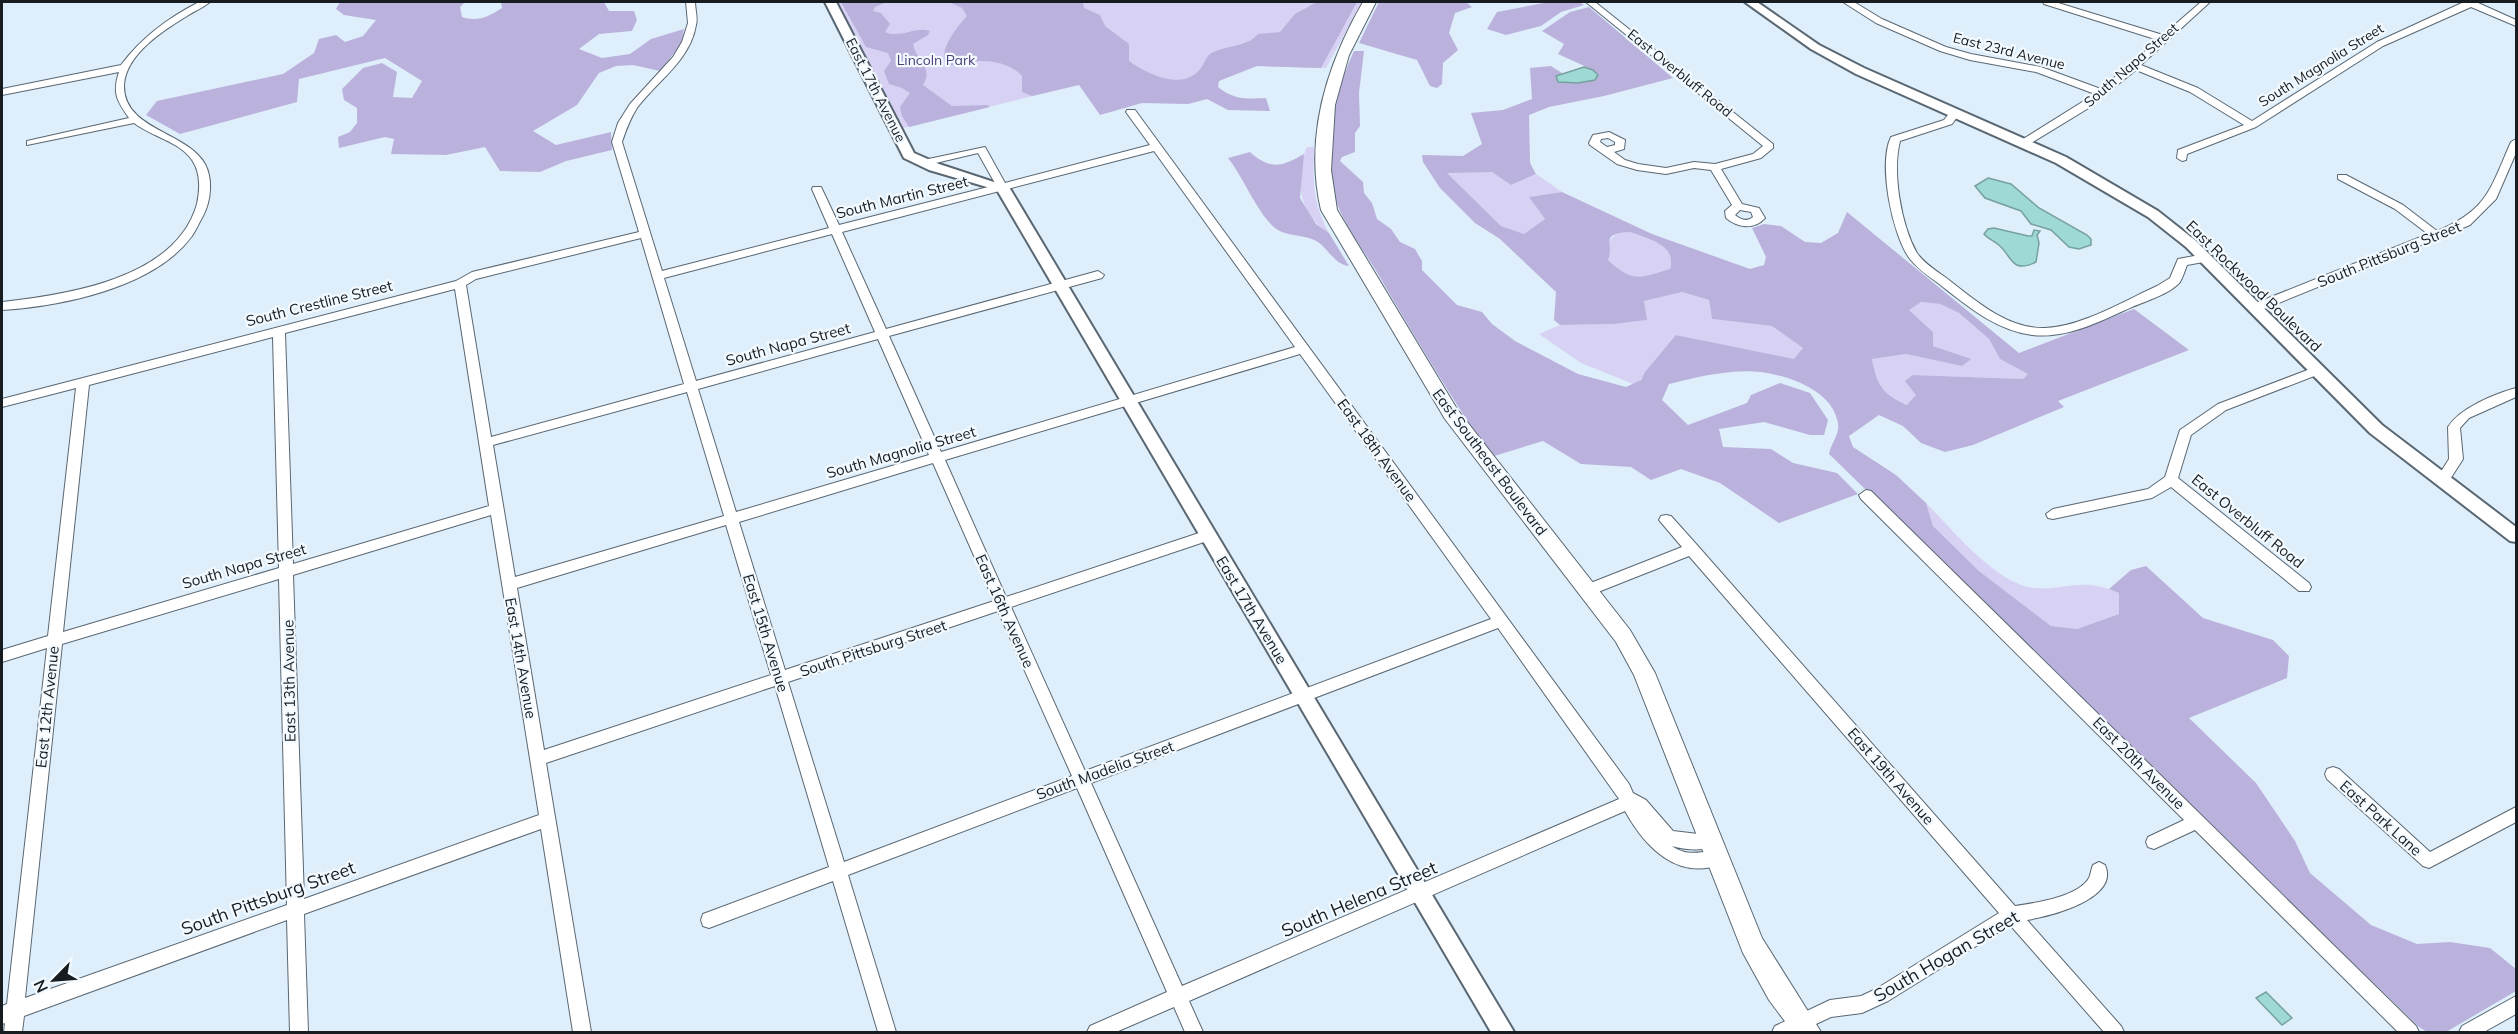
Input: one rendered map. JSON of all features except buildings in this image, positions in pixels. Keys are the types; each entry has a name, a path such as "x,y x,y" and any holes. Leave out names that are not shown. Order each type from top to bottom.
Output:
{"main road":[{"name":"East Southeast Boulevard","path":"1369,2 1335,70 1326,105 1323,170 1324,194 1329,210 1451,414 1623,636 1644,673 1712,850"},
{"path":"1712,850 1752,945 1797,1029"}],"street":[{"path":"2,306 64,296 123,279 158,262 179,246 193,227 204,196 203,171 191,152 136,120 124,101 119,86 123,68 153,34 179,14 205,2"},
{"name":"East 15th Avenue","path":"690,2 692,10 688,43 624,118 619,131 618,148 887,1032"},
{"name":"East 17th Avenue","path":"830,2 906,150 913,158 1002,186"},
{"name":"East Overbluff Road","path":"1597,2 1769,146 1757,156 1715,167"},
{"name":"East Rockwood Boulevard","path":"1750,2 1815,47 1860,71 1950,117 2024,143 2106,184 2144,208 2255,308 2376,429 2517,536"},
{"name":"East 23rd Avenue","path":"1848,2 1879,21 1943,49 1970,57 2038,69 2100,92"},
{"path":"2047,2 2161,38"},
{"name":"South Napa Street","path":"2024,143 2083,106 2134,66 2161,38 2206,2"},
{"path":"2470,2 2517,23"},
{"name":"South Magnolia Street","path":"2182,158 2182,152 2252,125 2380,44 2470,2"},
{"path":"2134,66 2194,90 2252,125"},
{"path":"2,92 123,68"},
{"name":"East 18th Avenue","path":"1131,112 1629,797 1659,846 1674,858 1693,861 1712,850"},
{"path":"1950,117 1931,129 1895,139 1892,164 1894,194 1908,243 1917,260 1986,314 2026,330 2060,331 2161,289 2175,280 2181,266 2192,264 2199,259"},
{"path":"31,143 136,120"},
{"name":"South Pittsburg Street","path":"2255,308 2466,223 2491,200 2517,142"},
{"name":"South Martin Street","path":"657,276 1156,147"},
{"name":"East 17th Avenue","path":"923,163 981,149 1128,402 1503,1032"},
{"path":"1606,151 1621,162 1637,167 1666,171 1694,165 1715,167 1738,206"},
{"path":"2342,177 2399,207 2438,236"},
{"name":"East 16th Avenue","path":"817,189 1194,1032"},
{"name":"South Crestline Street","path":"2,404 460,284 472,276 644,234"},
{"name":"South Napa Street","path":"485,443 1098,275"},
{"name":"East 14th Avenue","path":"460,284 582,1032"},
{"name":"East 13th Avenue","path":"279,330 298,1032"},
{"name":"South Magnolia Street","path":"508,585 1302,349"},
{"path":"2053,514 2152,493 2171,480 2185,433 2222,407 2318,370"},
{"name":"East 12th Avenue","path":"13,1032 8,1013 55,639 83,382"},
{"path":"2442,481 2456,459 2454,427 2465,415 2517,392"},
{"name":"East Overbluff Road","path":"2171,480 2304,587"},
{"name":"East 20th Avenue","path":"1866,495 2410,1032"},
{"name":"South Napa Street","path":"2,656 495,509"},
{"name":"East 19th Avenue","path":"1666,520 2115,1032"},
{"name":"South Pittsburg Street","path":"538,759 1208,535"},
{"path":"1588,590 1692,549"},
{"name":"South Madelia Street","path":"709,920 1502,621"},
{"name":"East Park Lane","path":"2333,774 2429,861 2517,814"},
{"name":"South Helena Street","path":"1096,1032 1421,893 1629,797"},
{"name":"South Pittsburg Street","path":"8,1013 294,908 548,819"},
{"path":"2154,842 2197,821"},
{"name":"South Hogan Street","path":"1797,1029 1830,1009 1862,1004 1882,995 2012,914 2046,909 2086,893 2097,881 2099,870"},
{"path":"2468,1032 2517,1005"}],"green space":[{"name":"Lincoln Park","path":"836,2 1362,2 1326,68 1257,66 1134,98 1118,75 903,128"},
{"path":"1307,147 1314,147 1315,191 1319,211 1329,233 1311,216 1302,195 1300,171"},
{"path":"1446,172 1492,172 1511,185 1536,174 1562,192 1530,197 1545,219 1524,235 1501,226"},
{"path":"1630,232 1660,244 1669,254 1670,269 1651,275 1630,275 1608,260 1611,239 1618,234"},
{"path":"1682,292 1709,300 1712,319 1772,326 1803,348 1794,360 1677,335 1636,385 1581,363 1539,334 1560,325 1612,324 1646,320 1644,301"},
{"path":"1921,302 1940,304 1959,313 1989,339 2000,359 2028,374 2023,379 1913,375 1917,395 1908,405 1887,393 1879,383 1872,359 1906,354 1962,366 1970,359 1933,346 1933,332 1908,309"},
{"path":"1926,503 1975,554 2004,576 2033,588 2094,585 2106,588 2119,593 2119,614 2077,629 2051,626 1979,571 1933,526"}],"shaded area":[{"path":"340,2 465,2 460,7 462,17 473,19 483,18 502,8 501,2 604,2 609,11 634,11 637,20 632,31 599,34 579,49 602,58 630,54 651,39 684,29 681,44 660,71 633,65 616,66 599,73 577,105 533,131 556,145 611,132 612,150 566,161 540,172 500,171 485,147 446,155 391,154 394,139 385,137 339,148 338,137 350,132 357,123 357,108 344,100 342,89 363,68 382,63 397,72 393,97 412,98 422,81 385,58 299,79 297,102 180,134 146,115 157,101 283,74 314,53 319,39 336,35 345,42 363,36 376,20 344,15 336,9"},
{"path":"841,2 887,2 875,7 873,11 881,13 890,24 885,32 891,34 919,30 930,31 928,35 913,44 927,73 923,85 952,106 987,105 990,107 909,127 902,116 900,107 910,93 889,84 884,71 891,61 888,53 866,47"},
{"path":"949,2 1083,2 1084,8 1100,15 1105,26 1129,44 1129,61 1145,71 1175,80 1193,75 1213,52 1244,43 1258,34 1280,32 1295,14 1317,2 1357,2 1321,68 1257,66 1219,81 1218,87 1235,96 1266,98 1270,111 1228,110 1207,99 1188,104 1142,103 1100,115 1079,85 1032,96 1022,92 1022,76 1011,67 982,61 945,64 947,45 967,16 962,8"},
{"path":"1379,2 1466,2 1472,7 1455,13 1449,33 1458,50 1443,63 1442,84 1437,88 1430,86 1417,60 1359,43"},
{"path":"1549,2 1579,2 1584,5 1561,12 1541,26 1506,35 1487,29 1497,12"},
{"path":"1589,7 1673,78 1604,96 1549,107 1529,115 1530,163 1536,174 1511,185 1492,172 1447,173 1501,226 1524,234 1545,219 1529,197 1562,192 1652,234 1750,269 1764,265 1766,257 1752,228 1764,224 1781,226 1805,242 1821,243 1838,233 1847,212 2019,353 2134,309 2189,350 2058,401 2064,407 1973,445 1945,452 1921,443 1903,426 1879,415 1849,436 1853,447 1896,475 1926,503 1933,526 1979,571 2051,626 2077,629 2119,614 2119,593 2109,589 2131,570 2146,566 2203,618 2273,640 2289,656 2287,678 2189,718 2256,783 2295,841 2310,873 2371,925 2417,944 2450,942 2490,948 2516,969 2516,991 2446,1032 2427,1032 2419,1027 1829,454 1838,431 1838,423 1834,411 1827,402 1808,387 1784,377 1761,372 1726,373 1669,384 1662,400 1688,425 1747,403 1751,395 1780,383 1810,393 1828,420 1824,435 1810,435 1764,422 1719,429 1723,447 1771,449 1793,463 1837,473 1858,494 1779,523 1720,483 1681,469 1651,480 1631,467 1581,464 1543,441 1491,457 1353,235 1337,204 1331,176 1330,157 1333,121 1341,85 1354,51 1364,51 1359,93 1360,126 1355,133 1355,152 1342,157 1340,161 1363,182 1364,193 1372,203 1377,219 1391,229 1400,242 1415,249 1422,261 1422,270 1457,305 1482,312 1492,324 1515,341 1578,374 1626,387 1641,380 1676,335 1794,359 1803,348 1772,326 1712,319 1709,300 1682,292 1644,301 1647,320 1614,324 1560,325 1554,320 1556,292 1500,239 1475,223 1440,188 1423,162 1422,155 1463,156 1482,144 1471,113 1503,110 1532,99 1530,68 1551,66 1562,73 1556,77 1593,70 1558,54 1564,44 1542,31 1570,12","holes":["1630,232 1660,244 1669,254 1670,269 1651,275 1630,275 1608,260 1611,237","1921,302 1940,304 1959,313 1989,339 2000,359 2028,374 2023,379 1913,375 1905,381 1916,395 1907,405 1892,397 1879,383 1872,359 1906,354 1962,366 1971,359 1933,346 1933,332 1909,310"]},
{"path":"1584,67 1593,70 1598,75 1595,80 1578,83 1558,82 1556,76"},
{"path":"1250,152 1264,162 1276,165 1289,162 1304,154 1300,198 1316,224 1329,233 1349,266 1335,259 1316,241 1279,231 1268,222 1228,158"},
{"path":"1988,178 2011,184 2039,208 2087,235 2091,239 2091,245 2079,249 2069,247 2051,230 2031,224 2021,211 1985,198 1975,186"},
{"path":"1994,228 2028,236 2032,236 2034,230 2040,231 2037,235 2039,243 2036,262 2022,266 2014,263 2000,246 1984,234 1988,229"},
{"path":"2266,992 2292,1018 2282,1025 2256,998"}]}
